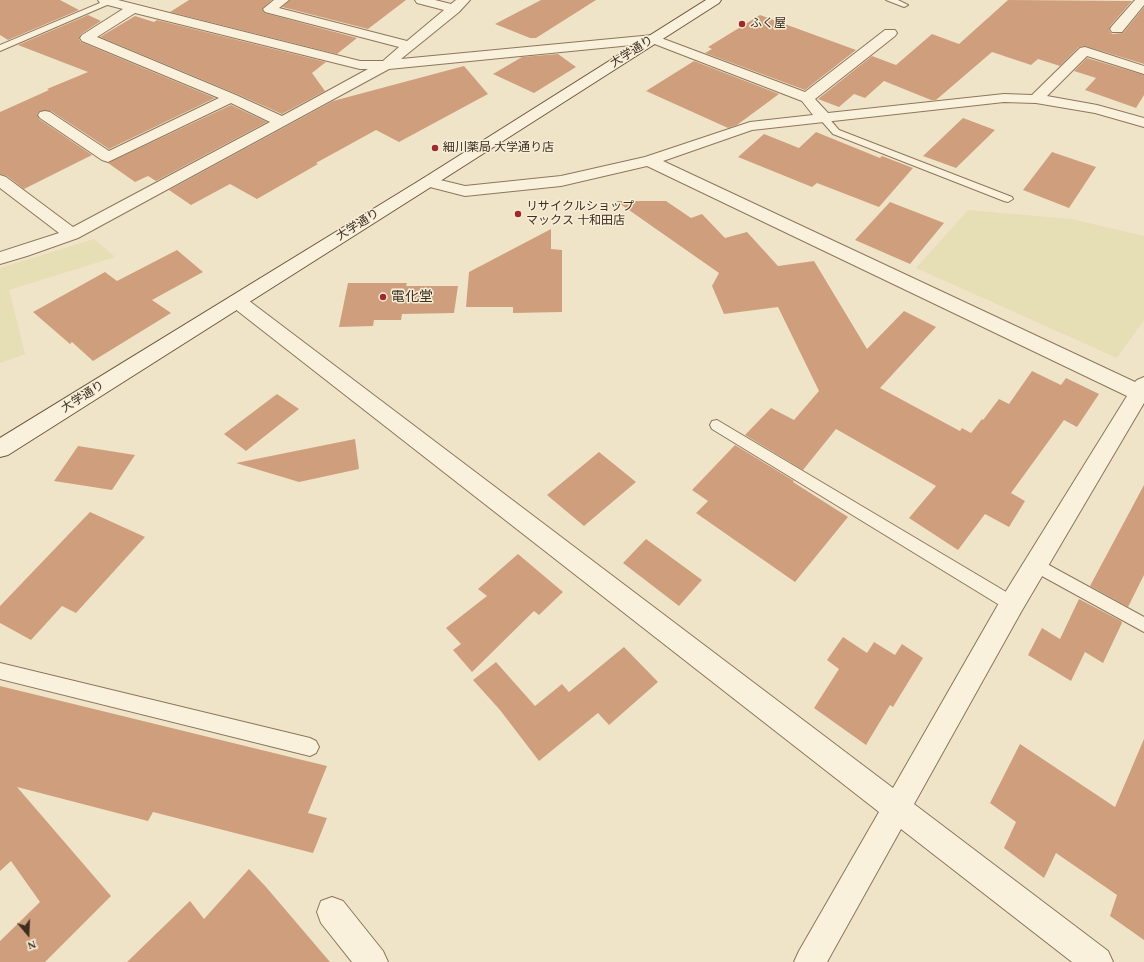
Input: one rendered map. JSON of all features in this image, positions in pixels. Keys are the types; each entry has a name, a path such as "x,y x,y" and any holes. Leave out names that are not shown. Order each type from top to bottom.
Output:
{"street":[{"path":"283,0 269,9 410,46"},
{"path":"421,0 460,4"},
{"name":"大学通り","path":"0,449 428,182 715,0"},
{"path":"1117,29 1142,0"},
{"path":"107,1 132,9 360,65 386,65 653,39 807,98 823,117"},
{"path":"0,258 72,234 121,209 386,65 460,4"},
{"path":"132,9 87,38 231,98 281,122"},
{"path":"807,98 890,33"},
{"path":"1036,99 1085,51 1144,70"},
{"path":"45,115 108,157 231,98"},
{"path":"428,182 465,191 561,182 649,161 750,126 1004,98 1036,99 1097,109 1144,123"},
{"path":"649,161 1143,391 1012,604 810,962"},
{"path":"0,180 72,234"},
{"path":"237,301 1097,962"},
{"path":"332,912 372,962"}],"lane":[{"path":"890,0 904,5"},
{"path":"0,48 107,1"},
{"path":"823,117 836,132 1008,199"},
{"path":"717,425 1012,604"},
{"path":"1036,565 1144,625"},
{"path":"0,671 310,747"}],"shaded area":[{"path":"968,210 1071,219 1144,236 1144,320 1117,358 916,268"},
{"path":"94,239 115,257 9,290 25,354 0,363 0,268"}],"building":[{"path":"0,0 60,0 79,10 8,40 0,35"},
{"path":"189,0 272,0 262,9 265,13 357,38 337,54 170,12"},
{"path":"290,0 406,0 368,29 282,7"},
{"path":"541,0 596,0 536,38 530,38 495,24"},
{"path":"1008,0 1132,1 1111,25 1109,30 1112,34 1123,33 1144,7 1144,64 1085,46 1079,47 1060,66 1038,59 1031,65 992,52 936,100 931,100 884,81 865,98 854,94 839,107 818,99 872,56 896,65 932,34 959,44"},
{"path":"88,15 101,21 81,34 79,39 81,42 215,98 109,149 51,111 40,111 37,114 39,119 92,155 24,189 7,176 0,174 0,112 49,90 47,89 88,72 18,45"},
{"path":"760,15 856,50 805,90 705,53 712,49 708,47"},
{"path":"135,16 154,22 157,20 326,62 312,73 325,91 282,114 100,37"},
{"path":"558,54 576,67 534,93 493,74 522,57"},
{"path":"1087,58 1144,75 1144,95 1136,108 1085,90 1096,78 1074,71"},
{"path":"694,61 779,94 737,125 728,128 646,91"},
{"path":"464,66 488,94 399,142 376,130 316,163 318,164 257,199 230,184 191,205 169,190 333,101"},
{"path":"231,105 267,122 156,181 148,176 135,182 108,163"},
{"path":"963,118 995,130 956,168 923,156"},
{"path":"816,132 880,158 882,156 913,168 879,207 817,183 812,187 738,157 764,134 799,148"},
{"path":"1052,152 1096,167 1069,208 1023,190"},
{"path":"616,201 666,201 691,218 702,214 725,238 747,232 778,266 814,261 867,349 904,311 936,327 880,388 960,431 962,428 971,433 999,399 1009,404 1032,371 1061,385 1066,378 1099,394 1077,427 1064,420 1011,493 1025,501 1009,527 985,514 958,550 909,518 936,486 836,429 803,470 745,435 771,408 794,420 819,391 778,307 724,314 712,286 719,273"},
{"path":"890,202 944,223 910,264 855,240"},
{"path":"551,229 551,249 562,250 562,312 513,313 513,307 466,307 469,272"},
{"path":"177,250 203,272 152,300 171,313 93,361 72,342 70,344 33,312 105,272 117,281"},
{"path":"348,283 407,283 406,286 458,286 454,313 402,314 401,320 374,320 373,326 339,327"},
{"path":"277,394 299,409 246,451 224,434"},
{"path":"355,439 359,469 299,482 236,463"},
{"path":"735,445 794,481 793,482 848,517 795,582 696,513 708,501 692,490"},
{"path":"78,446 135,455 112,490 54,481"},
{"path":"599,452 636,482 584,526 547,495"},
{"path":"1144,485 1144,575 1128,607 1090,586"},
{"path":"90,512 145,537 76,613 62,606 31,640 0,623 0,606"},
{"path":"646,539 702,580 679,606 623,563"},
{"path":"518,554 563,592 539,615 534,611 472,672 453,650 461,644 446,628 487,596 478,589"},
{"path":"1079,599 1121,621 1122,623 1103,663 1085,652 1071,681 1028,655 1042,628 1060,639"},
{"path":"843,637 867,653 874,642 895,655 902,644 923,658 893,707 890,705 866,745 814,708 839,669 827,660"},
{"path":"624,647 658,682 609,725 598,713 539,761 500,710 473,680 496,662 535,706 562,684 569,692"},
{"path":"0,686 327,766 308,813 327,818 313,853 153,812 148,821 17,787 111,896 45,962 0,962 0,941 40,902 11,861 0,871"},
{"path":"1144,739 1144,940 1110,916 1117,895 1056,853 1044,878 1004,848 1016,822 990,803 1020,744 1115,807"},
{"path":"249,869 330,962 127,962 190,901 204,919"}],"place":[{"name":"ふく屋","path":"742,24"},
{"name":"細川薬局 大学通り店","path":"435,148"},
{"name":"リサイクルショップ マックス 十和田店","path":"518,214"},
{"name":"電化堂","path":"383,297"}]}
